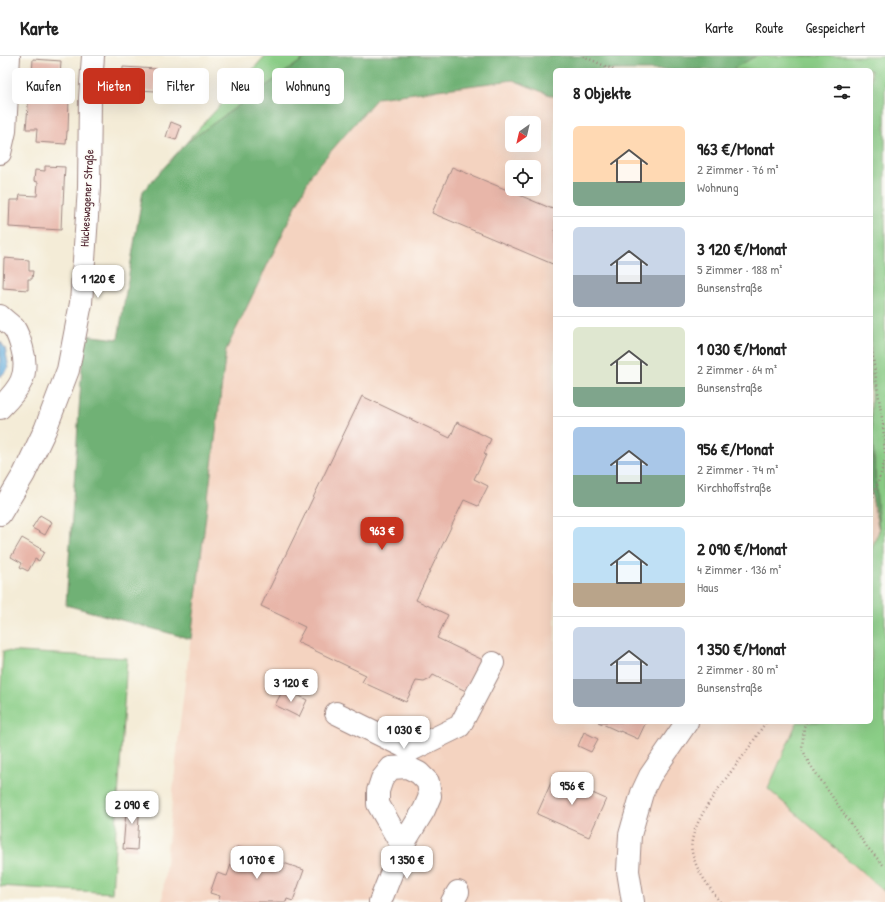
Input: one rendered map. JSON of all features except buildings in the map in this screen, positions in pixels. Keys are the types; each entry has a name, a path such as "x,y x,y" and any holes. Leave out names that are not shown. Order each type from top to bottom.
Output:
{"street":[{"path":"0,153 5,131 9,56"},
{"name":"Hückeswagener Straße","path":"0,514 24,474 45,430 70,362 82,295 89,188 90,98 93,56"},
{"path":"0,316 14,328 20,338 24,354 25,367 21,383 12,396 0,408"},
{"path":"402,846 378,804 378,792 382,779 391,768 409,759 460,726 493,663"},
{"path":"336,713 409,759 419,773 428,782 430,796 424,810 402,846 380,902"},
{"path":"633,902 628,872 630,835 642,793 650,776 686,724"}],"path":[{"path":"583,56 610,68"},
{"path":"873,358 883,426 885,454"},
{"path":"873,498 885,460"},
{"path":"720,902 698,870 691,851 692,837 698,821 715,794 765,724"},
{"path":"805,724 802,748 809,763 867,847 885,867"}],"shaded area":[{"path":"513,80 553,96 553,724 796,724 768,789 885,892 885,902 162,902 179,732 226,350 312,173 377,98"},
{"path":"873,502 879,531 873,545"}],"green space":[{"path":"265,56 308,56 291,68 272,68 272,82 264,87 264,68 254,68"},
{"path":"308,56 756,56 734,68 553,68 553,96 513,80 377,98 312,173 226,350 191,639 66,605 84,335 118,339 143,191 186,143 241,104 264,104 264,87 272,82 272,104 344,104 344,68 291,68"},
{"path":"756,56 885,56 885,892 768,789 796,724 873,724 873,545 879,531 873,446 873,68 733,68"},
{"path":"221,104 241,104 186,143"},
{"path":"873,446 879,531 873,502"},
{"path":"3,651 127,658 112,893 0,886 0,701"}],"water":[{"path":"0,341 5,348 9,368 0,377"}]}
